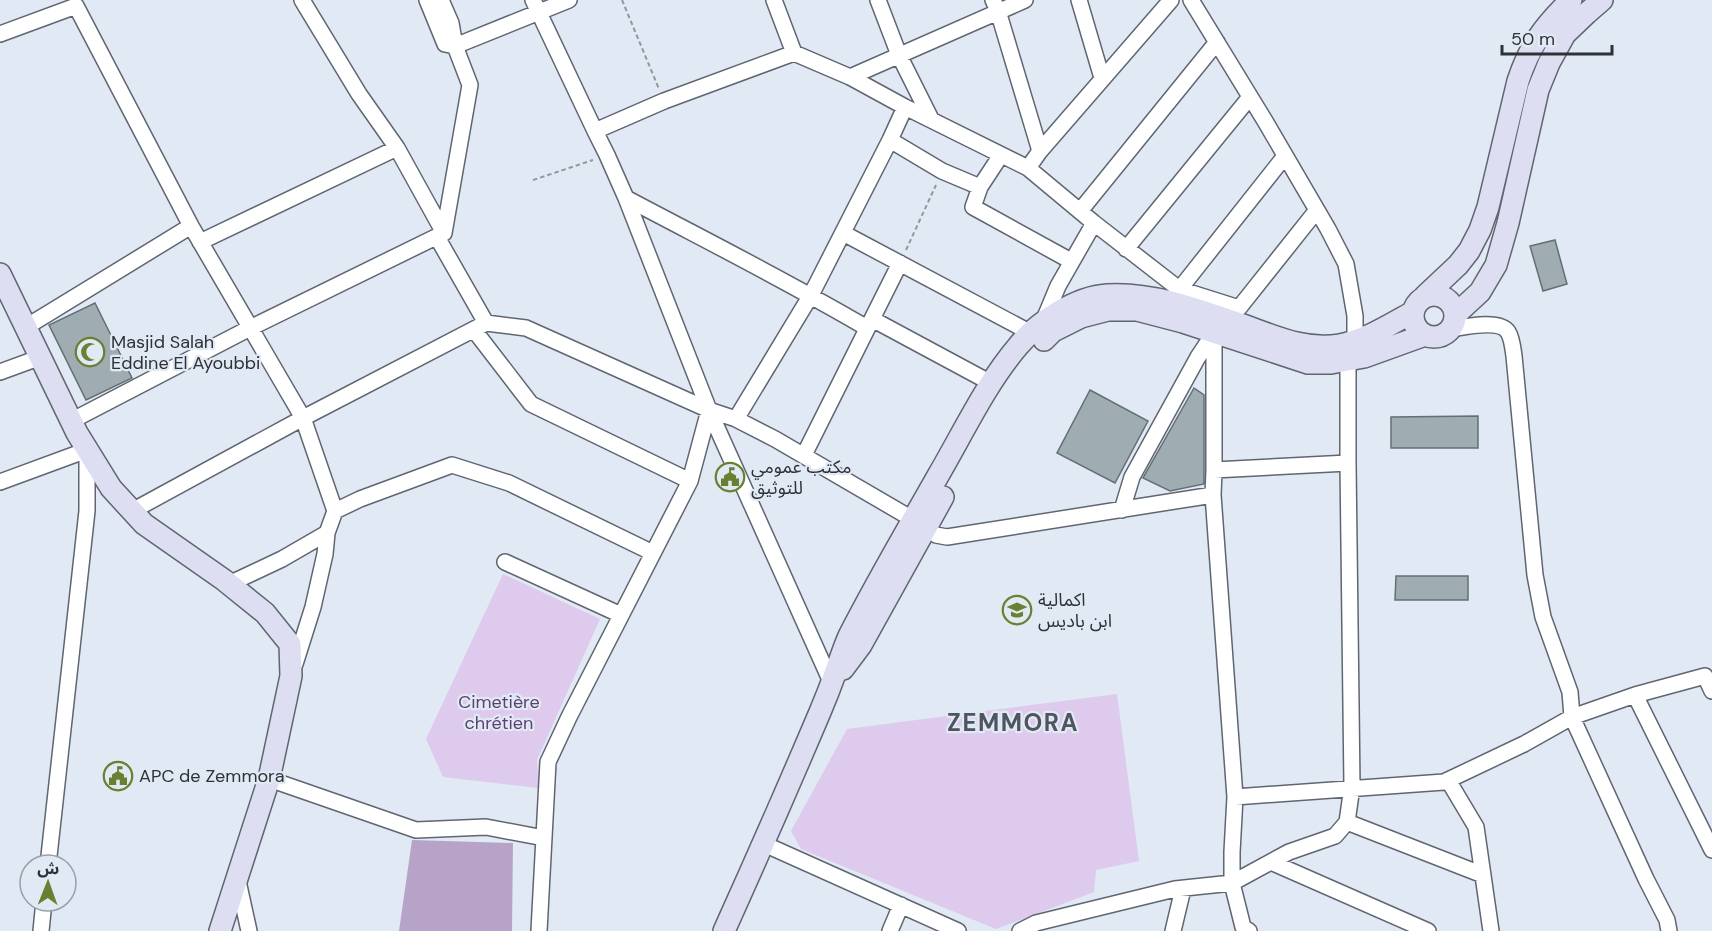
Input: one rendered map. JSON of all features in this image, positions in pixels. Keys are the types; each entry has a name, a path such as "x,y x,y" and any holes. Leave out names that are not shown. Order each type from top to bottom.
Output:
{"main road":[{"path":"920,523 1007,384 1029,354 1053,332 1081,316 1108,310 1137,310 1184,322 1308,363 1331,363 1419,304 1458,265 1480,230 1488,207 1518,81 1525,61 1544,28 1571,0"},
{"path":"724,931 832,684 861,645 992,383 1021,342 1062,309 1103,295 1123,294 1174,296 1275,337 1303,344 1338,345 1364,357 1425,335 1439,336 1446,333 1480,291 1496,265 1508,223 1538,90 1549,63 1565,34 1602,0"},
{"path":"0,274 71,421 111,488 144,524 229,584 265,613 290,644 291,675 269,779 220,931"},
{"path":"1419,304 1439,295 1445,298 1454,309 1453,322"},
{"path":"1419,304 1415,326 1425,335"}],"street":[{"path":"302,0 359,94 398,148 441,235 480,327 531,404 690,481"},
{"path":"427,0 445,44 454,46 535,6 568,0"},
{"path":"441,0 451,23 454,46 470,85 441,235"},
{"path":"774,0 794,53"},
{"path":"878,0 899,55 931,118"},
{"path":"850,77 996,6 1025,0"},
{"path":"1079,0 1102,78"},
{"path":"1028,168 1040,151 1170,0"},
{"path":"1020,931 1036,923 1183,889 1232,883 1289,852 1335,836 1347,822 1352,788 1348,463 1351,351 1355,316 1346,264 1317,210 1191,0"},
{"path":"0,34 80,3 191,226 303,418 335,512 327,533 325,554 313,607 291,675"},
{"path":"535,6 626,198 709,410 832,684"},
{"path":"996,6 1040,151"},
{"path":"1080,211 1216,42"},
{"path":"595,131 664,100 794,53 850,77 1028,168 1126,249 1174,296 1239,308 1317,210"},
{"path":"1126,249 1250,97"},
{"path":"736,419 811,295 905,107"},
{"path":"890,140 942,171 980,187"},
{"path":"200,242 398,148"},
{"path":"1001,155 980,187 973,207 1071,261"},
{"path":"1174,296 1285,156"},
{"path":"626,198 811,295 992,383"},
{"path":"843,233 900,263 1037,328 1071,261 1094,223"},
{"path":"26,327 191,226"},
{"path":"71,421 250,328 441,235"},
{"path":"804,455 900,263"},
{"path":"1453,322 1495,325 1504,327 1510,333 1515,356 1535,575 1543,617 1570,692 1572,717 1667,920 1669,931"},
{"path":"132,511 303,418 480,327 526,328 709,410 736,419 804,455 920,523 936,535 946,537 1213,495"},
{"path":"1214,333 1213,495 1235,797 1232,883 1243,927 1249,931"},
{"path":"1122,510 1132,477 1198,357 1214,333"},
{"path":"0,372 41,357"},
{"path":"539,931 548,762 690,481 709,410"},
{"path":"0,482 87,450 87,511 49,853"},
{"path":"1214,470 1348,463"},
{"path":"335,512 360,499 452,465 509,483 653,553"},
{"path":"229,584 282,559 327,533"},
{"path":"505,562 621,615"},
{"path":"1235,797 1444,782 1524,744 1572,717 1635,695 1704,676 1712,691"},
{"path":"1635,695 1712,850"},
{"path":"269,779 416,830 486,827 544,837"},
{"path":"1448,780 1476,827 1491,931"},
{"path":"1347,822 1482,875"},
{"path":"764,843 958,931"},
{"path":"1271,862 1428,931"},
{"path":"237,878 249,931"},
{"path":"1173,931 1183,889"},
{"path":"890,931 901,906"},
{"path":"41,931 43,913"}],"path":[{"path":"622,0 664,100"},
{"path":"533,180 607,155"},
{"path":"900,263 942,171"}],"green space":[{"name":"Cimetière chrétien","path":"503,574 600,619 537,760 539,788 443,777 426,739"},
{"path":"1117,694 1139,861 1096,870 1094,892 996,929 801,849 791,831 847,729"}],"shaded area":[{"path":"412,840 513,843 512,931 399,931"}],"building":[{"path":"1555,240 1567,284 1543,291 1530,246"},
{"name":"Masjid Salah Eddine El Ayoubbi","path":"95,303 132,378 86,400 49,325"},
{"path":"1194,388 1204,395 1204,484 1170,491 1143,478"},
{"path":"1090,390 1148,421 1115,483 1057,453"},
{"path":"1478,416 1478,448 1391,448 1391,417"},
{"path":"1396,576 1468,576 1468,600 1395,600"}],"place":[{"name":"Masjid Salah Eddine El Ayoubbi","path":"90,352"},
{"name":"مكتب عمومي للتوثيق","path":"730,477"},
{"name":"اكمالية ابن باديس","path":"1017,610"},
{"name":"APC de Zemmora","path":"118,776"}],"district":[{"name":"ZEMMORA","path":"1013,722"}]}
